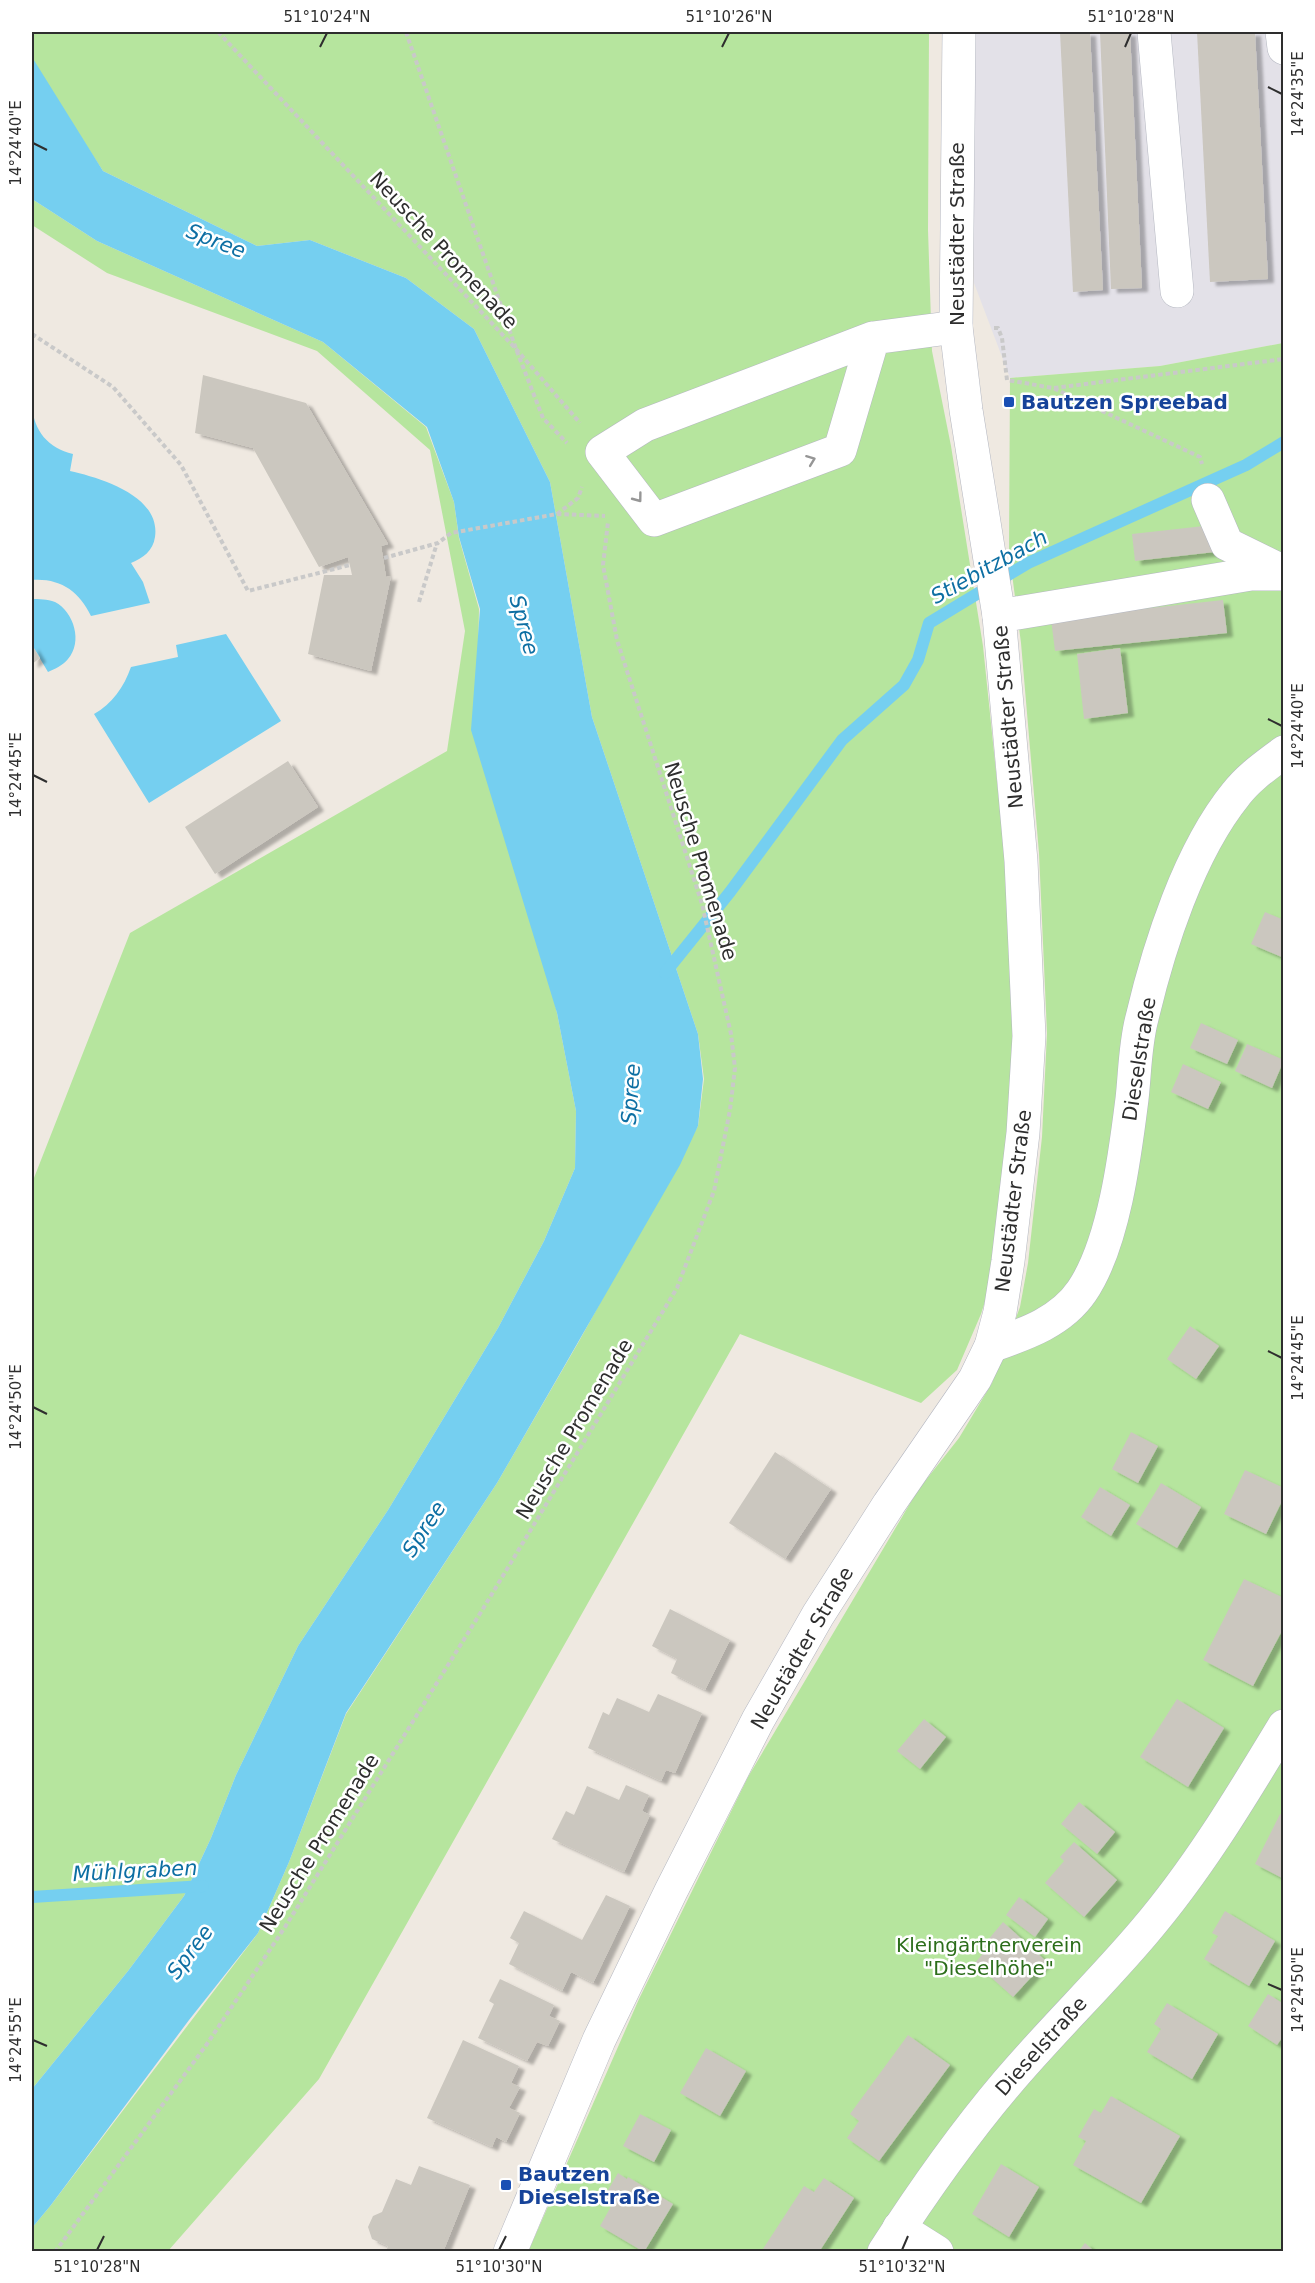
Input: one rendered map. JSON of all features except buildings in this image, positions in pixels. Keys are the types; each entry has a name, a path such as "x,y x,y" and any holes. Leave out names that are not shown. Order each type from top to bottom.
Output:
{"street":[{"name":"Neustädter Straße","path":"512,2251 599,2040 671,1891 758,1720 818,1615 975,1379 991,1346 1000,1312 1023,1133 1029,1036 1021,861 999,611 966,410 956,327 958,32"},
{"path":"1154,32 1177,291"},
{"path":"1282,32 1284,48"},
{"path":"873,338 840,450 654,520 588,460 645,425 873,338 956,327"},
{"path":"1208,500 1227,544 1284,573"},
{"path":"999,611 1251,574 1284,573"},
{"name":"Dieselstraße","path":"991,1346 1033,1332 1062,1313 1082,1291 1111,1218 1124,1159 1141,1020 1169,923 1216,822 1237,792 1261,769 1284,752"},
{"name":"Dieselstraße","path":"892,2240 939,2168 1006,2084 1144,1932 1186,1878 1243,1794 1284,1726"},
{"path":"892,2240 937,2252"}],"path":[{"name":"Neusche Promenade","path":"218,32 516,349"},
{"name":"Neusche Promenade","path":"406,32 516,349"},
{"path":"956,327 998,328 1002,338 1006,380 1053,388 1200,457"},
{"path":"32,334 113,387 181,465 248,591 350,565"},
{"path":"384,558 438,543 451,533 557,514 578,498 588,460 543,418 516,349"},
{"path":"1053,388 1284,359"},
{"name":"Neusche Promenade","path":"55,2252 207,2044 285,1927 482,1612 677,1288 714,1191 730,1110 735,1068 731,1034 713,946 702,904 617,640 603,565 608,517 557,514"},
{"path":"419,602 438,543"}],"shaded area":[{"path":"974,32 1283,32 1283,343 1160,366 1010,378 974,283"}],"green space":[{"path":"32,32 929,32 928,230 932,351 951,446 983,646 1007,878 1014,1040 997,1264 981,1314 957,1370 921,1403 740,1334 319,2079 168,2251 32,2251 32,2228 258,1933 289,1862 346,1714 497,1483 578,1343 698,1126 704,1079 698,1034 592,717 550,482 474,329 406,278 310,240 257,246 103,171 36,68 32,57"},
{"path":"32,199 97,241 323,342 426,427 454,502 459,538 479,609 478,659 557,1013 576,1111 575,1168 544,1241 498,1328 388,1510 298,1646 236,1775 211,1838 184,1896 128,1971 32,2089 32,1183 130,933 447,751 465,631 430,450 317,351 107,273 32,225"},
{"name":"Kleingärtnerverein \"Dieselhöhe\"","path":"1283,343 1283,2251 528,2252 639,1999 748,1777 918,1490 959,1438 992,1383 1020,1307 1028,1263 1042,1137 1047,1033 1039,853 1021,643 1009,551 1010,378 1160,366"}],"water":[{"name":"Spree","path":"32,57 103,171 257,246 310,240 406,278 474,329 550,482 592,717 698,1034 703,1079 698,1126 680,1165 497,1483 346,1713 289,1862 258,1933 189,2020 32,2228 32,2089 128,1971 184,1896 211,1838 236,1775 298,1646 388,1510 498,1328 544,1241 575,1168 576,1111 557,1013 471,730 480,609 459,537 454,502 427,427 323,342 97,241 32,199"},
{"path":"32,406 39,431 44,437 56,447 73,454 70,471 112,484 139,500 149,510 154,523 154,542 147,553 131,563 143,582 150,603 91,616 81,600 67,588 51,581 32,580"},
{"path":"32,599 55,602 67,613 74,628 73,652 64,663 48,672 32,645"},
{"path":"226,634 281,721 149,803 94,714 117,694 131,667 178,657 176,645"}],"waterway":[{"name":"Stiebitzbach","path":"665,973 730,892 842,740 904,685 918,660 929,623 1028,563 1246,465 1284,442"},
{"name":"Mühlgraben","path":"32,1897 203,1886"}],"place":[{"name":"Bautzen Spreebad","path":"1009,402"},
{"name":"Bautzen Dieselstraße","path":"506,2185"}]}
